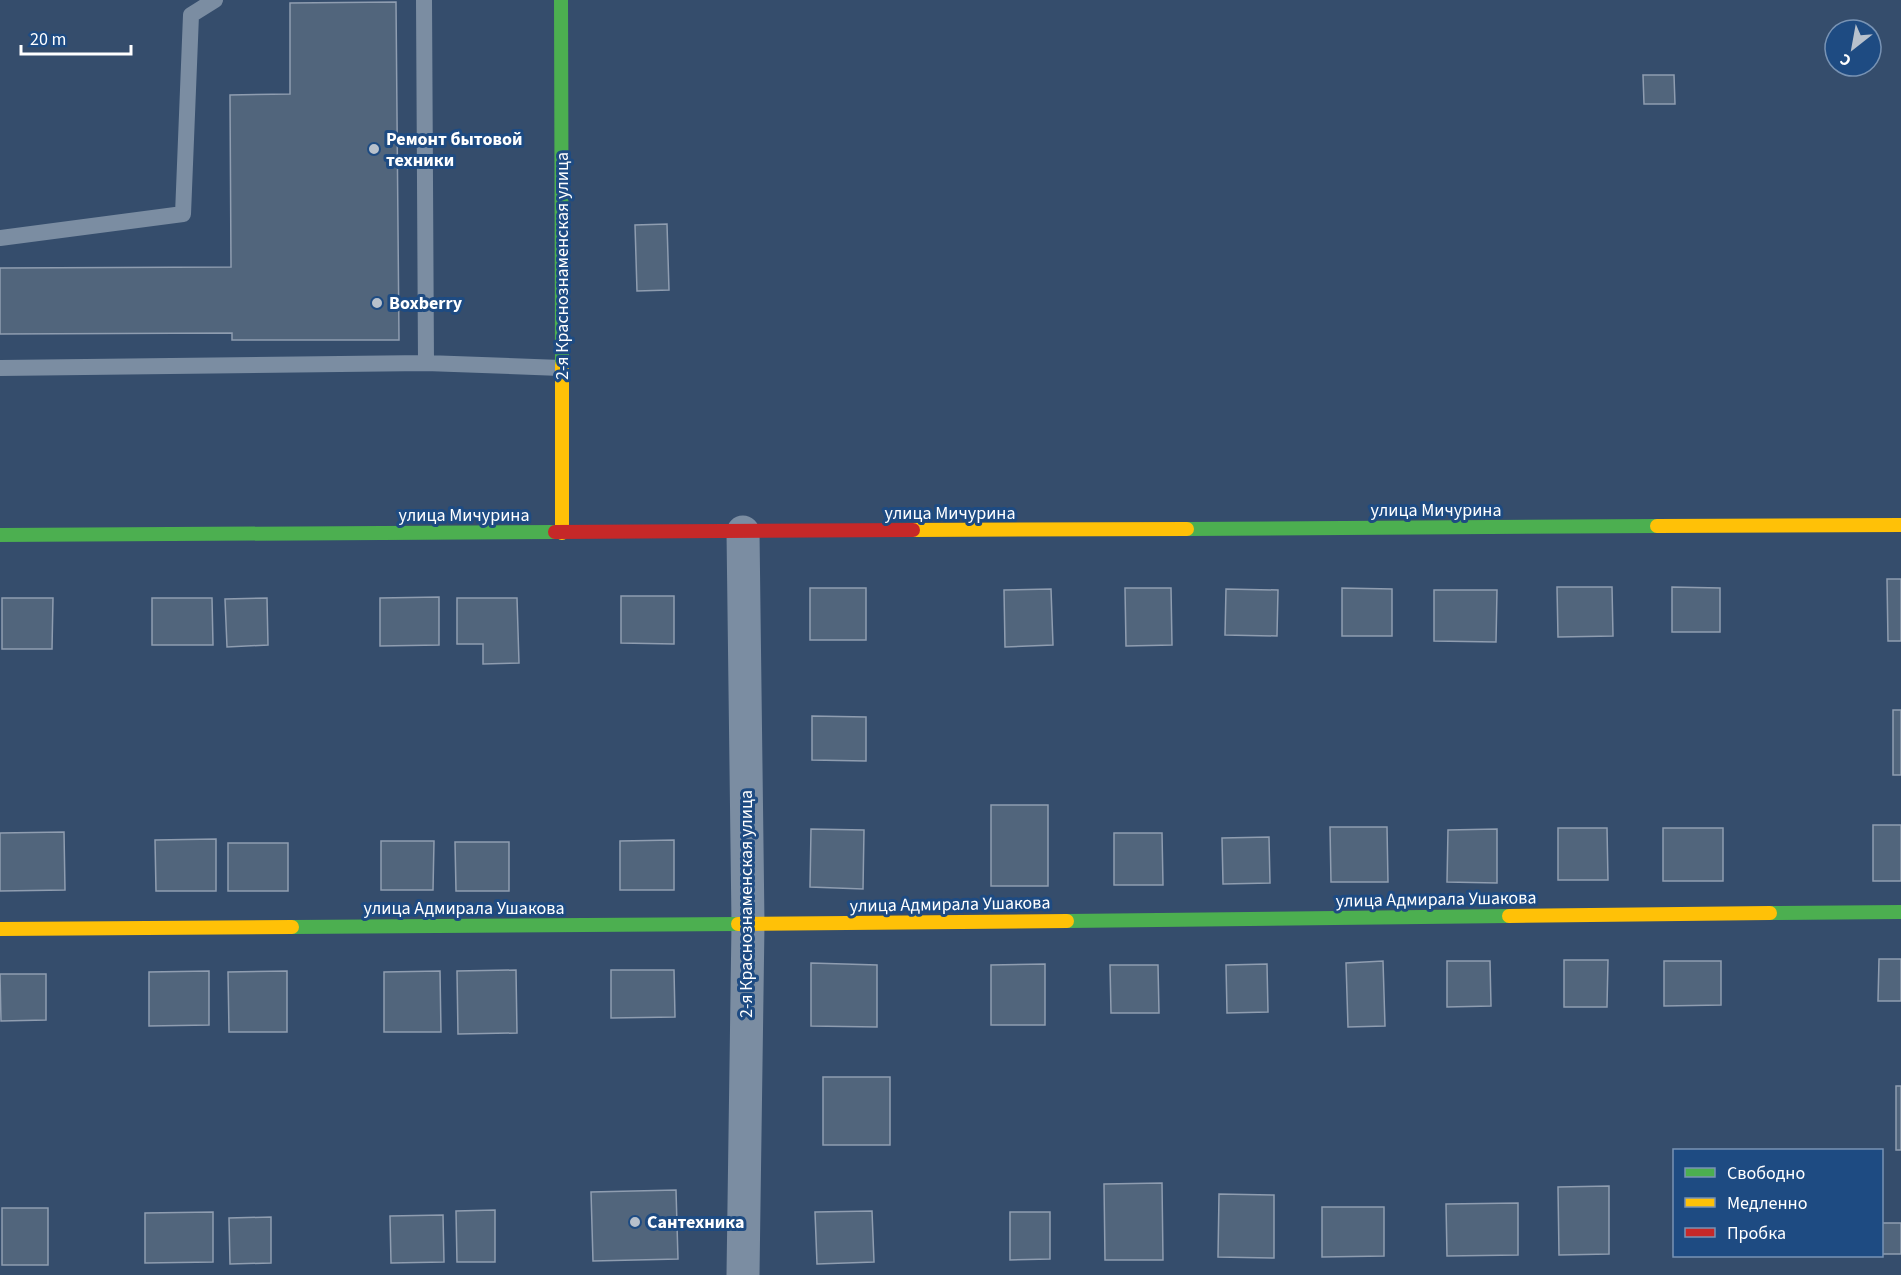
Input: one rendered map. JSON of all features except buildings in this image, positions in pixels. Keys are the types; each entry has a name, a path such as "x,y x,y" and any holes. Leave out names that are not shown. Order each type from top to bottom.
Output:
{"street":[{"name":"2-я Краснознаменская улица","path":"561,0 562,533"},
{"name":"улица Мичурина","path":"0,535 1901,525"},
{"name":"2-я Краснознаменская улица","path":"743,532 748,924 743,1275"},
{"name":"улица Адмирала Ушакова","path":"0,929 1901,912"}],"lane":[{"path":"0,238 183,214 191,15 215,0"},
{"path":"424,0 426,363"},
{"path":"0,368 426,363 561,368"}],"traffic: fast":[{"path":"561,0 562,365"},
{"path":"1187,529 1657,526"},
{"path":"0,535 555,532"},
{"path":"1770,913 1901,912"},
{"path":"1067,921 1509,916"},
{"path":"292,927 738,924"}],"traffic: slow":[{"path":"562,365 562,533"},
{"path":"1657,526 1901,525"},
{"path":"913,530 1187,529"},
{"path":"1509,916 1770,913"},
{"path":"738,924 1067,921"},
{"path":"0,929 292,927"}],"traffic: jam":[{"path":"555,532 913,530"}],"place":[{"name":"Ремонт бытовой техники","path":"374,149"},
{"name":"Boxberry","path":"377,303"},
{"name":"Сантехника","path":"635,1222"}]}
